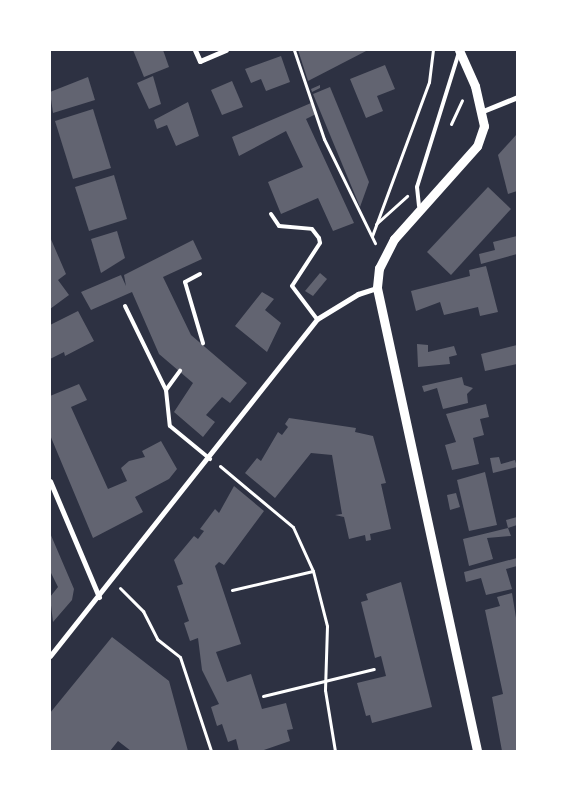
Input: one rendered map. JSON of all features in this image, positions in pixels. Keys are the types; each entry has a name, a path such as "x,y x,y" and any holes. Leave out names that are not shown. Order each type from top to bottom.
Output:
{"street":[{"path":"195,50 200,61 226,50"},
{"path":"459,50 483,111 477,146 419,206 394,239 380,268 377,288 478,751"},
{"path":"483,111 517,97"},
{"path":"50,656 210,459 317,318 358,294 377,288"},
{"path":"50,481 99,596"}],"lane":[{"path":"419,206 417,187 459,50"},
{"path":"271,214 279,226 312,229 319,238 320,244 292,286 317,318"},
{"path":"200,274 185,282 203,343"},
{"path":"125,306 166,390 170,426 210,459"},
{"path":"166,390 180,372"}],"path":[{"path":"294,50 324,139 367,229"},
{"path":"372,236 429,82 433,50"},
{"path":"210,459 241,479 293,527 313,571 327,626 326,680 335,751"},
{"path":"232,590 313,571"},
{"path":"112,581 143,611 157,639 180,657 211,751"},
{"path":"263,696 374,669"}],"building":[{"path":"133,50 163,50 169,67 144,77"},
{"path":"298,50 368,50 308,81"},
{"path":"281,56 290,82 266,91 261,79 251,83 245,69"},
{"path":"385,65 395,89 377,96 383,111 366,118 350,79"},
{"path":"153,76 161,104 149,109 137,83"},
{"path":"88,77 95,100 53,113 50,92"},
{"path":"232,81 243,107 222,115 211,90"},
{"path":"320,85 320,88 312,92 311,89"},
{"path":"330,87 369,182 360,207 313,94"},
{"path":"188,102 199,136 176,146 167,125 157,129 154,120"},
{"path":"311,103 316,114 306,119 354,223 333,231 318,198 281,214 268,182 303,167 286,131 239,156 232,137"},
{"path":"93,109 111,168 73,179 55,121"},
{"path":"517,134 517,191 508,194 498,155"},
{"path":"114,175 127,219 89,231 75,187"},
{"path":"488,187 511,209 451,275 427,252"},
{"path":"117,231 125,258 101,273 91,239"},
{"path":"517,236 517,254 481,264 479,254 495,250 493,242"},
{"path":"50,237 66,274 58,280 69,295 50,309"},
{"path":"193,240 202,259 163,277 191,335 247,383 230,403 222,397 206,415 215,422 203,437 174,412 193,383 159,354 132,292 91,310 81,292 121,275 126,286 124,275"},
{"path":"486,266 498,312 480,316 478,307 444,315 440,302 416,311 411,291 470,276 469,270"},
{"path":"320,273 327,279 313,296 305,291"},
{"path":"262,292 274,299 265,310 281,323 267,352 235,326"},
{"path":"78,311 94,341 65,356 64,352 50,359 50,325"},
{"path":"417,344 428,345 428,352 454,346 457,355 449,357 450,364 418,367"},
{"path":"517,345 517,364 485,371 481,354"},
{"path":"462,377 464,385 473,388 467,394 468,403 443,409 437,388 424,392 422,386"},
{"path":"79,384 87,400 71,407 108,489 127,481 121,468 129,461 145,457 142,451 161,441 177,469 169,479 135,497 143,512 93,538 50,435 50,396"},
{"path":"486,404 489,417 480,419 484,435 473,438 479,464 452,470 445,445 456,442 446,414"},
{"path":"289,418 356,428 355,432 373,436 386,483 381,484 391,529 370,534 371,540 366,541 365,535 349,539 344,517 335,515 342,514 332,455 311,453 275,498 245,473 257,458 261,461 278,432 282,435 288,427 285,424"},
{"path":"499,457 501,464 515,460 517,467 493,473 490,458"},
{"path":"485,472 497,525 469,531 457,480"},
{"path":"234,486 264,511 224,565 219,562 215,566 241,644 216,652 227,682 251,674 262,709 286,703 293,729 287,730 290,741 261,751 239,751 236,739 228,742 222,724 217,726 211,707 219,704 202,670 198,638 190,641 184,623 189,621 177,586 183,584 174,560 194,536 198,539 204,531 200,529 215,509 219,513"},
{"path":"456,493 460,507 450,510 447,495"},
{"path":"517,517 517,525 508,528 506,520"},
{"path":"508,528 511,536 487,538 493,559 469,566 463,539"},
{"path":"50,533 74,589 72,600 53,622 50,597 58,587 50,571"},
{"path":"517,558 517,566 506,569 512,589 486,595 481,578 466,582 464,572"},
{"path":"401,582 432,707 372,723 370,715 366,716 357,683 386,676 381,656 375,658 361,602 368,600 366,594"},
{"path":"512,593 517,624 517,751 502,751 492,697 503,694 485,610 500,606 497,597"},
{"path":"112,637 169,681 188,751 131,751 118,741 110,751 50,751 50,713"}]}
